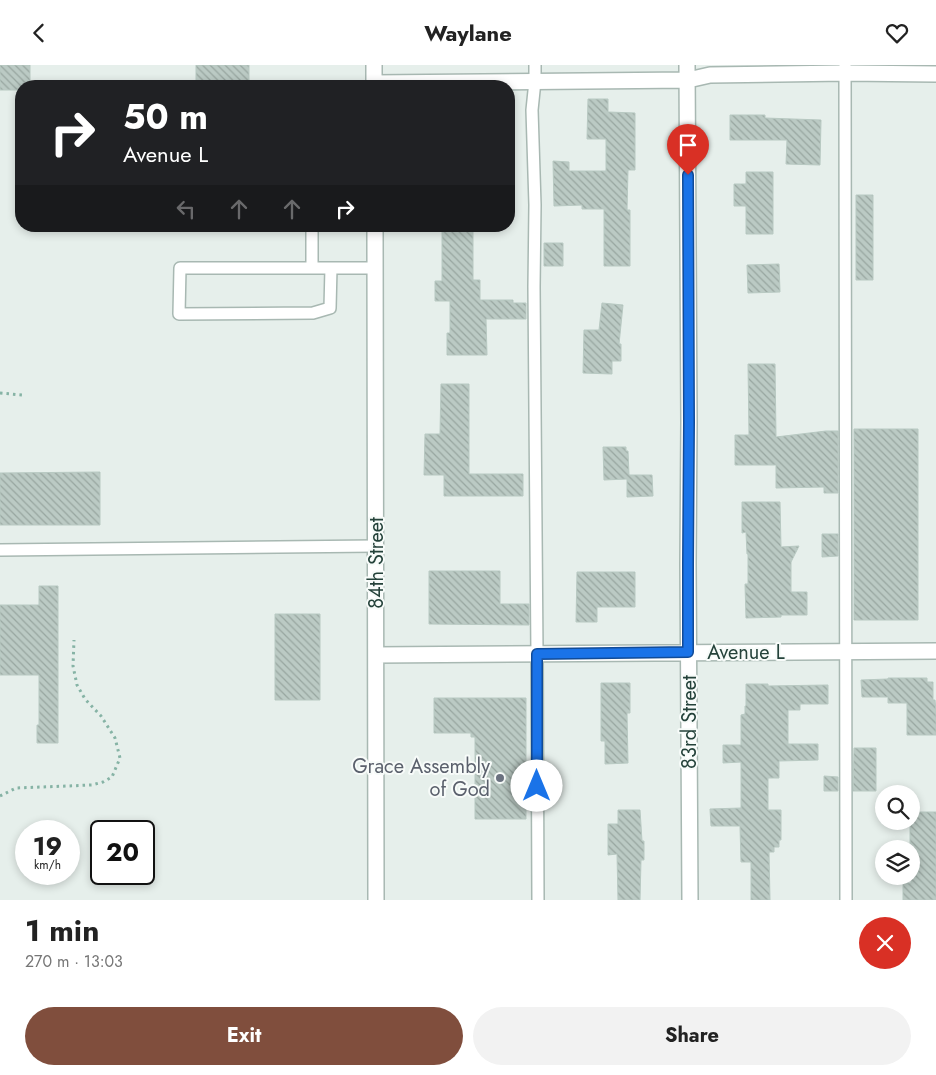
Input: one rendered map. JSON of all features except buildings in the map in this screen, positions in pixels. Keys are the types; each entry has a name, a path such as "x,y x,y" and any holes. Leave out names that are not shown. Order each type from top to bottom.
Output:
{"street":[{"path":"374,65 374,80"},
{"path":"515,81 688,72 710,75 845,69 936,74"},
{"name":"83rd Street","path":"688,72 690,900"},
{"name":"84th Street","path":"375,232 376,900"},
{"name":"Avenue L","path":"376,655 936,651"}],"lane":[{"path":"535,65 532,110 536,205 534,287 538,900"},
{"path":"845,69 846,900"},
{"path":"312,232 312,268"},
{"path":"331,268 330,308 313,313 179,314 180,268 312,268 331,268 375,268"},
{"path":"0,550 376,545"}],"path":[{"path":"0,393 22,395"},
{"path":"0,796 16,788 92,785 112,777 120,758 115,738 101,716 85,699 77,685 74,666 74,640"}],"place":[{"name":"Grace Assembly of God","path":"500,778"}],"route":[{"path":"537,786 537,654 688,652 688,175"}]}
